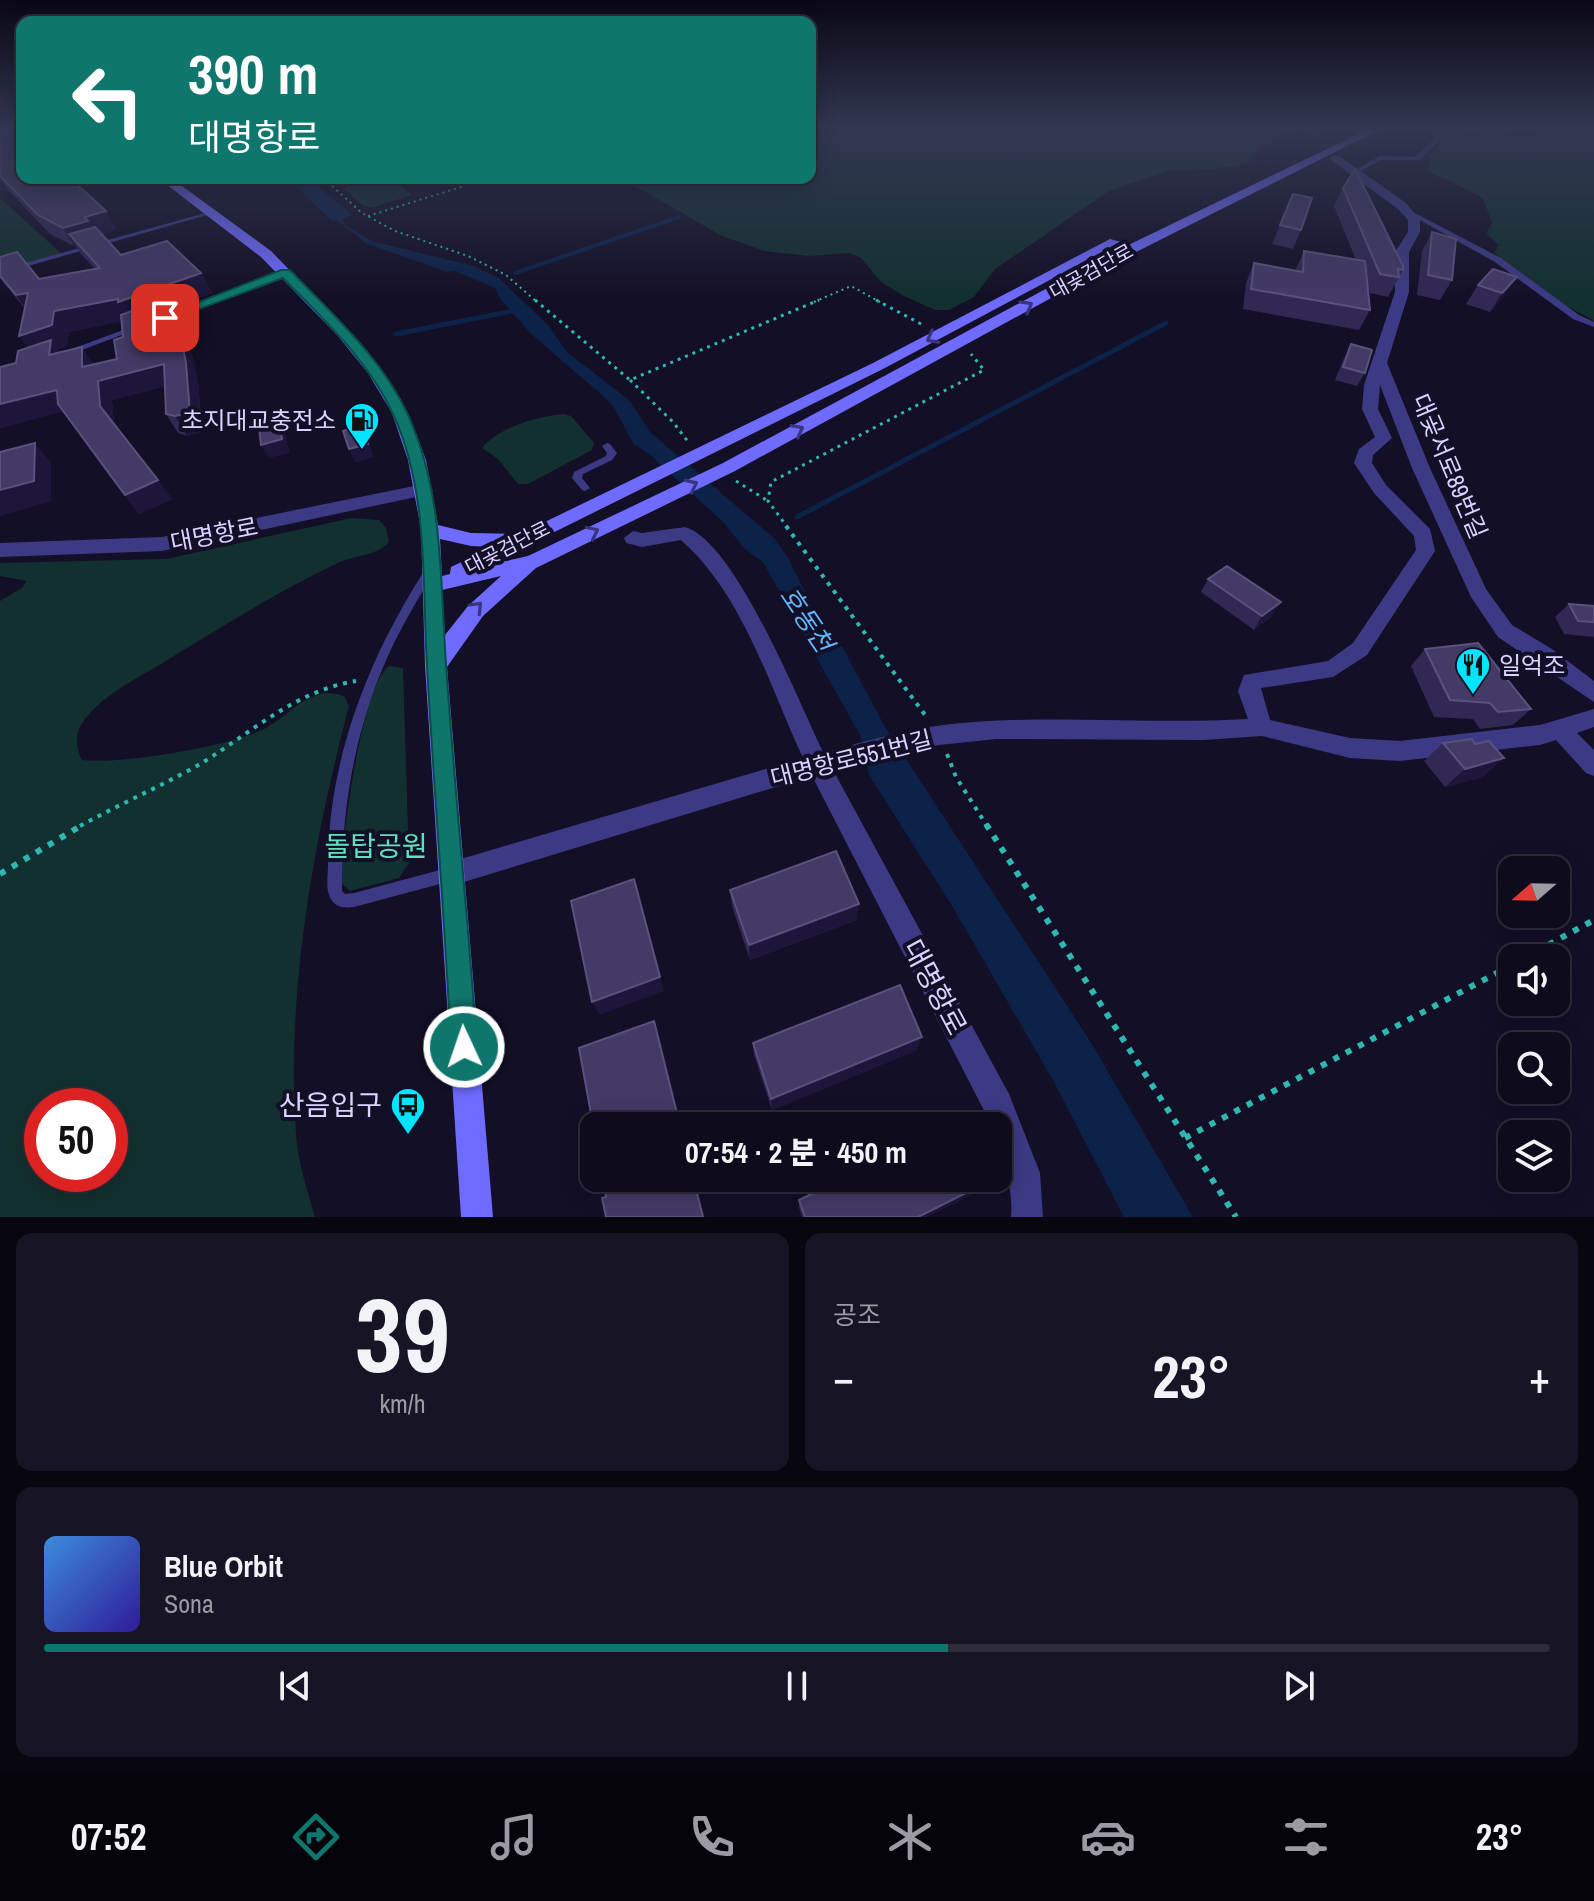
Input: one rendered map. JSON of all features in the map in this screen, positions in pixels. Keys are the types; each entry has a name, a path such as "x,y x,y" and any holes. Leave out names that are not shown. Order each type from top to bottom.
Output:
{"main road":[{"path":"174,186 266,254 343,333 375,371 400,413 417,460 430,529 436,666 454,873 477,1217"},
{"name":"대곶검단로","path":"432,577 708,450 878,366 1142,228 1232,186"},
{"name":"대곶검단로","path":"432,577 533,562 729,467 1119,255 1260,186"},
{"path":"430,529 468,541 489,542 529,535"},
{"path":"436,666 464,621 478,605 533,562"}],"street":[{"path":"1262,727 1249,691 1252,681 1333,669 1360,649 1426,551 1423,534 1380,489 1363,463 1365,453 1384,438 1370,409 1372,385 1404,283 1403,248 1415,226 1409,212 1374,186"},
{"name":"대곶서로89번길","path":"1379,363 1421,468 1478,592 1505,631 1545,655 1594,693"},
{"name":"대명항로","path":"0,550 162,544 424,490"},
{"name":"대명항로","path":"633,538 642,540 685,533 696,540 715,564 750,624 998,1105 1018,1148 1030,1190 1027,1217"},
{"name":"대명항로551번길","path":"454,873 822,763 939,735 996,730 1204,731 1262,727 1350,748 1400,751 1540,735 1594,718"},
{"path":"1560,729 1594,766"}],"lane":[{"path":"1409,212 1498,260 1576,317 1594,325"},
{"path":"0,272 211,213"},
{"path":"162,319 285,273"},
{"path":"54,357 148,324"},
{"path":"585,488 577,478 579,472 609,458 612,453 607,446"},
{"path":"432,577 400,616 370,681 340,809 335,852 335,893 342,901 354,900 454,873"}],"path":[{"path":"332,186 368,216 395,231 468,256 506,275 630,380 851,286 923,325"},
{"path":"368,216 465,186"},
{"path":"0,874 97,816 195,766 309,694 331,685 370,681"},
{"path":"1550,944 1594,920"},
{"path":"1185,1138 1498,972"}],"green space":[{"path":"401,186 412,195 374,207 363,206 343,188"},
{"path":"633,186 1124,186 1109,191 995,269 974,297 949,310 935,310 904,296 881,282 861,258 849,253 809,256 765,251 722,236"},
{"path":"1458,186 1594,186 1594,321 1565,305 1494,253 1499,245 1486,234 1492,223 1483,198"},
{"path":"0,198 62,254 0,270"},
{"path":"564,414 571,416 594,443 592,450 528,484 518,484 498,459 482,448 499,434 520,424"},
{"path":"352,518 379,520 386,528 389,542 379,550 340,562 296,584 121,688 89,714 77,738 82,760 120,760 174,753 227,742 264,729 302,702 323,693 345,697 349,706 324,811 305,918 295,1026 297,1144 315,1217 0,1217 0,601 22,588 27,581 0,576 0,563 166,559"},
{"name":"돌탑공원","path":"389,666 403,668 409,863 399,878 350,891 341,883 354,768 370,703 379,680"}],"water":[{"name":"호동천","path":"295,186 317,186 352,215 342,219 345,225 372,241 473,266 499,278 549,326 567,352 629,400 650,432 774,538 788,558 811,604 843,648 885,727 1090,1041 1193,1217 1124,1217 1054,1082 954,909 869,775 860,735 763,562 745,549 723,522 648,453 634,444 611,403 530,333 495,288 455,271 448,272 367,244 337,220 332,221"}],"building":[{"path":"10,186 79,186 106,211 85,217 88,221 63,228 38,215"},
{"path":"1363,186 1403,266 1403,270 1398,269 1399,277 1380,274 1343,188"},
{"path":"1293,194 1312,198 1301,230 1280,225"},
{"path":"95,227 121,255 167,241 201,273 118,302 118,299 54,311 52,325 19,336 28,293 16,295 0,276 0,257 17,252 39,279 100,268 69,234"},
{"path":"1432,232 1456,239 1452,280 1428,275"},
{"path":"1304,251 1365,261 1370,310 1251,289 1254,263 1303,272"},
{"path":"1493,269 1517,277 1502,293 1478,285"},
{"path":"173,296 186,363 190,413 166,414 164,364 98,381 100,406 158,480 125,495 58,404 57,390 0,404 0,367 16,363 18,351 51,340 49,355 82,347 82,367 117,359 114,340 123,337 121,315"},
{"path":"1351,344 1372,350 1365,373 1343,367"},
{"path":"279,421 282,439 261,445 259,427"},
{"path":"362,425 368,444 349,449 343,431"},
{"path":"35,443 34,481 0,490 0,452"},
{"path":"1227,566 1281,602 1262,616 1208,579"},
{"path":"1569,604 1594,606 1594,622 1578,621"},
{"path":"1478,643 1531,709 1498,712 1490,703 1450,700 1425,649"},
{"path":"1472,739 1475,744 1489,741 1504,758 1465,769 1443,743"},
{"path":"836,851 859,904 749,945 730,890"},
{"path":"634,879 660,977 592,1002 571,901"},
{"path":"900,985 922,1037 771,1099 753,1043"},
{"path":"654,1021 677,1112 591,1112 579,1048"},
{"path":"605,1192 697,1192 703,1217 606,1217 602,1198 606,1197"},
{"path":"815,1192 968,1192 918,1217 805,1217 799,1200"}],"waterway":[{"path":"515,273 679,217"},
{"path":"396,334 518,310"},
{"path":"797,517 1166,323"}],"place":[{"name":"초지대교충전소","path":"362,451"},
{"name":"일억조","path":"1473,696"},
{"name":"산음입구","path":"408,1136"}],"route":[{"path":"165,318 285,273 315,302 375,371 400,413 417,460 430,529 436,666 454,873 464,1047"}]}
